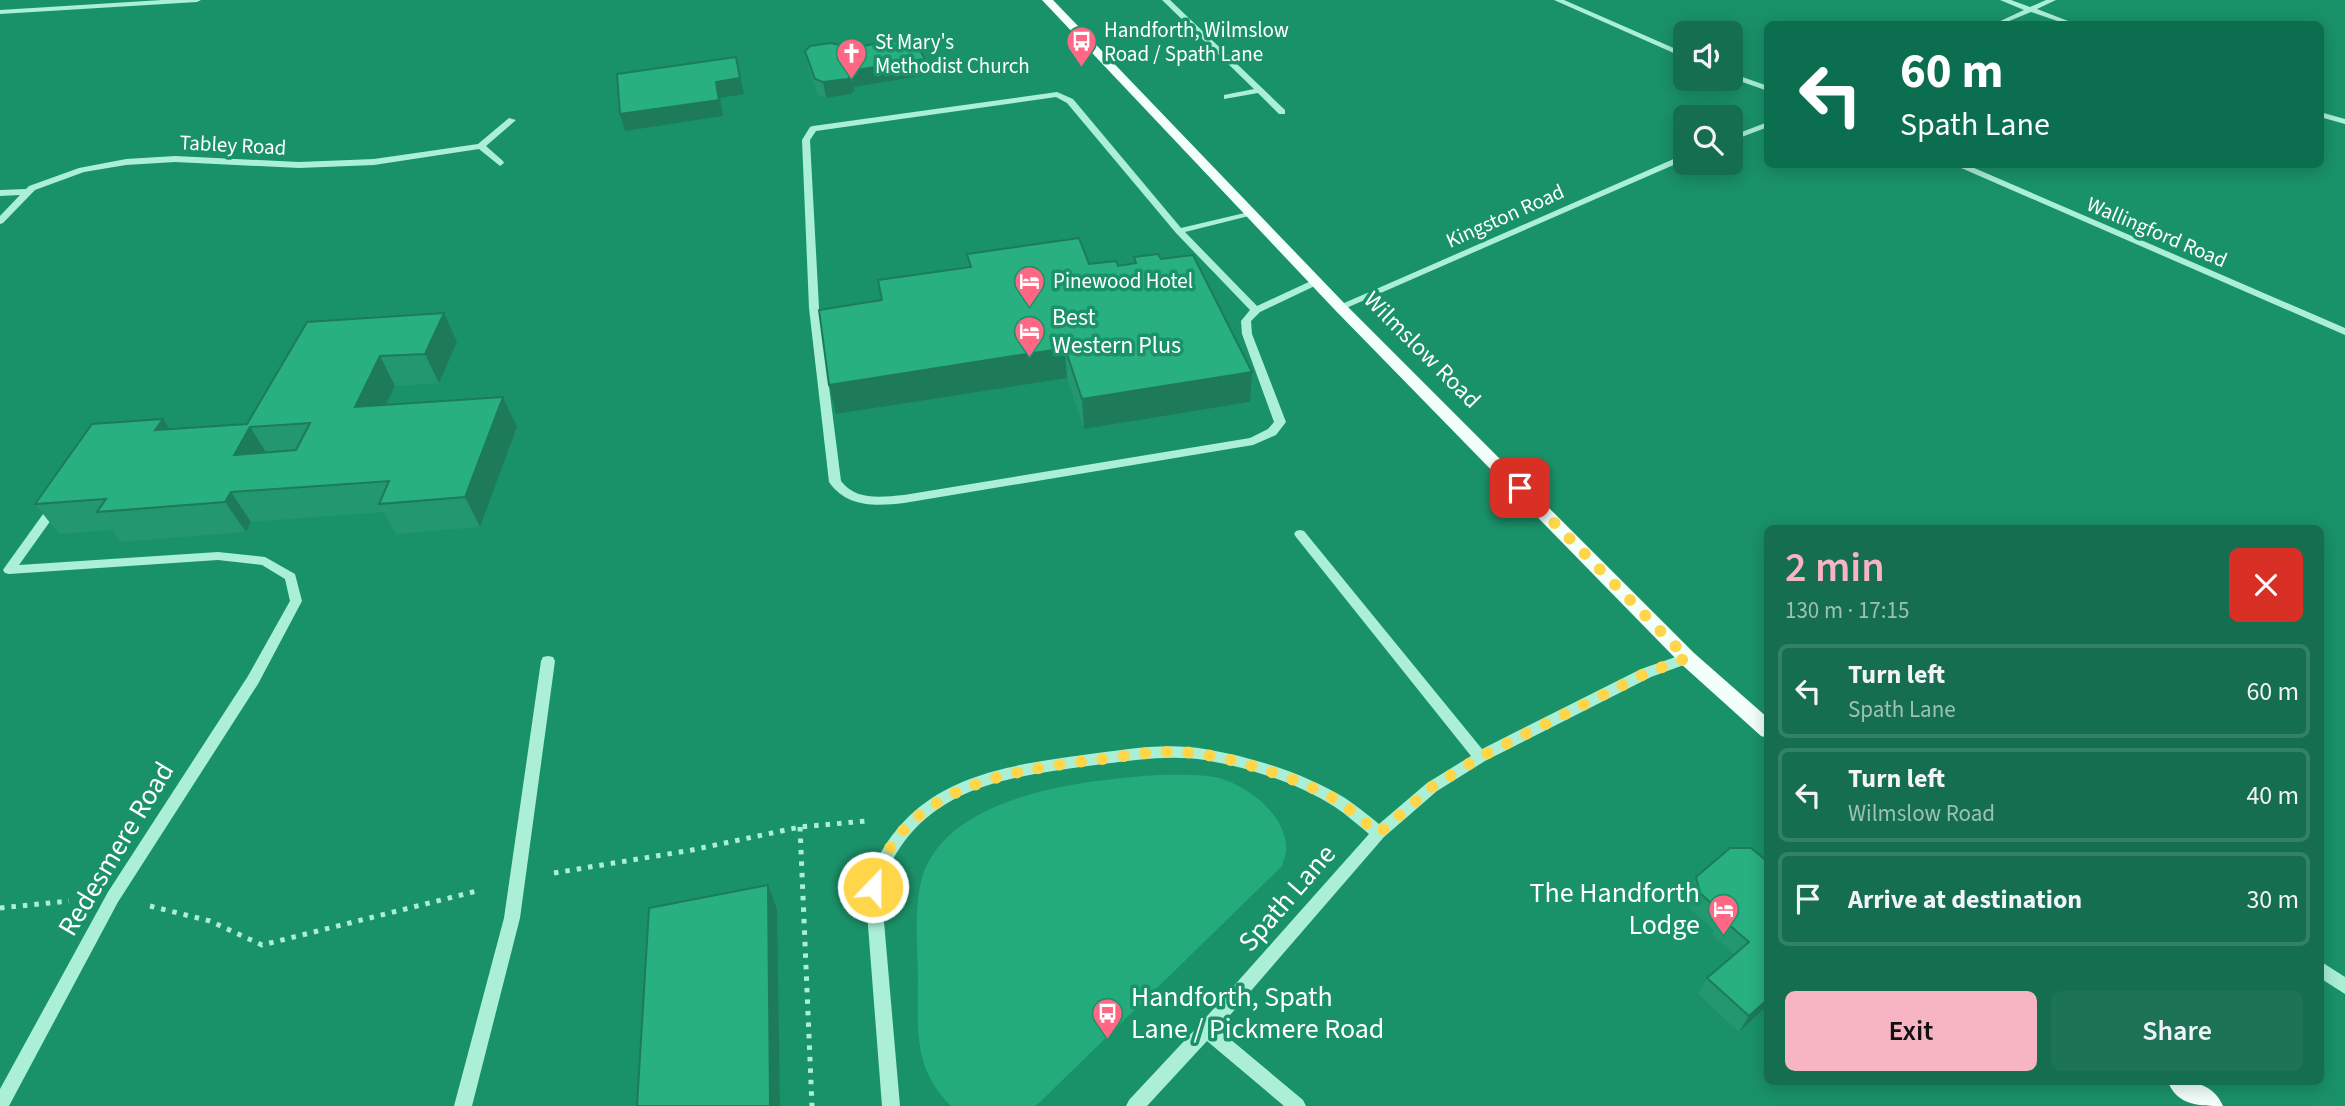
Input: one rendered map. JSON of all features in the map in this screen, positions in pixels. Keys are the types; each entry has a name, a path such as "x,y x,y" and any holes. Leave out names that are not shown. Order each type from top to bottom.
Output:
{"main road":[{"name":"Wilmslow Road","path":"1047,0 1340,307 1687,658 1764,726"},
{"path":"2184,1085 2211,1106"}],"street":[{"path":"69,9 77,0"},
{"path":"0,12 197,0"},
{"path":"1166,0 1282,112"},
{"path":"1558,0 1673,51"},
{"path":"2004,0 2064,21"},
{"path":"2004,21 2052,0"},
{"path":"1743,80 1764,87"},
{"path":"1227,97 1258,91"},
{"path":"1256,310 1179,231 1070,101 1057,93 840,123 813,129 807,140 814,308 835,482 840,491 857,499 904,499 1253,442 1272,432 1280,422 1248,334 1246,321 1256,310 1316,282"},
{"path":"2324,115 2345,122"},
{"path":"500,163 481,146 512,120"},
{"path":"1743,134 1764,126"},
{"name":"Tabley Road","path":"0,221 27,192 82,170 126,162 175,159 299,165 374,162 481,146"},
{"name":"Kingston Road","path":"1340,307 1673,162"},
{"name":"Wallingford Road","path":"1965,168 2345,332"},
{"path":"0,193 27,192"},
{"path":"1179,231 1250,213"},
{"name":"Redesmere Road","path":"0,1106 113,897 253,680 286,624 296,601 291,577 265,561 218,556 9,570 65,492"},
{"path":"1300,534 1480,757"},
{"name":"Spath Lane","path":"1135,1106 1206,1030 1379,833 1432,787 1480,757 1646,673 1687,658"},
{"path":"463,1106 512,918 548,661"},
{"path":"891,1106 873,887 879,863 916,817 971,784 1030,769 1158,752 1205,754 1255,766 1332,798 1379,833"},
{"path":"2324,971 2345,986"},
{"path":"1206,1030 1297,1106"}],"path":[{"path":"0,908 113,897 210,921 262,945 516,881 590,866 692,850 800,827 916,817"},
{"path":"800,827 812,1106"}],"green space":[{"path":"1159,775 1214,777 1226,780 1251,794 1272,813 1280,825 1286,850 1282,866 1035,1106 951,1106 930,1077 924,1063 918,1033 917,910 920,886 932,855 954,831 983,812 1018,798 1055,788"}],"building":[{"path":"913,38 925,59 850,71 852,75 848,79 823,82 815,79 805,51 810,46 830,43 841,45 843,49"},
{"path":"736,57 740,78 716,82 719,100 620,114 617,74"},
{"name":"Best Western Plus","path":"1079,238 1089,264 1116,261 1118,266 1136,263 1134,257 1158,254 1161,259 1193,255 1252,372 1082,399 1065,348 829,385 819,310 882,300 878,280 971,267 967,254"},
{"path":"444,313 425,354 380,356 355,407 503,397 465,497 379,504 389,481 231,492 225,502 97,512 106,499 35,504 92,424 163,419 155,430 247,424 307,322","holes":["310,423 296,450 234,455 250,427"]},
{"path":"1730,848 1751,848 1764,859 1764,1003 1749,1016 1707,978 1749,942 1721,918 1724,915 1700,893 1696,877"},
{"path":"768,885 770,1106 637,1106 649,908"}],"place":[{"name":"Handforth, Wilmslow Road / Spath Lane","path":"1081,69"},
{"name":"St Mary's Methodist Church","path":"852,81"},
{"name":"Pinewood Hotel","path":"1030,308"},
{"name":"Best Western Plus","path":"1029,358"},
{"name":"The Handforth Lodge","path":"1723,936"},
{"name":"Handforth, Spath Lane / Pickmere Road","path":"1108,1040"}],"route":[{"path":"873,887 879,863 916,817 971,784 1030,769 1158,752 1205,754 1255,766 1332,798 1379,833 1432,787 1480,757 1646,673 1687,658 1520,488"}]}
